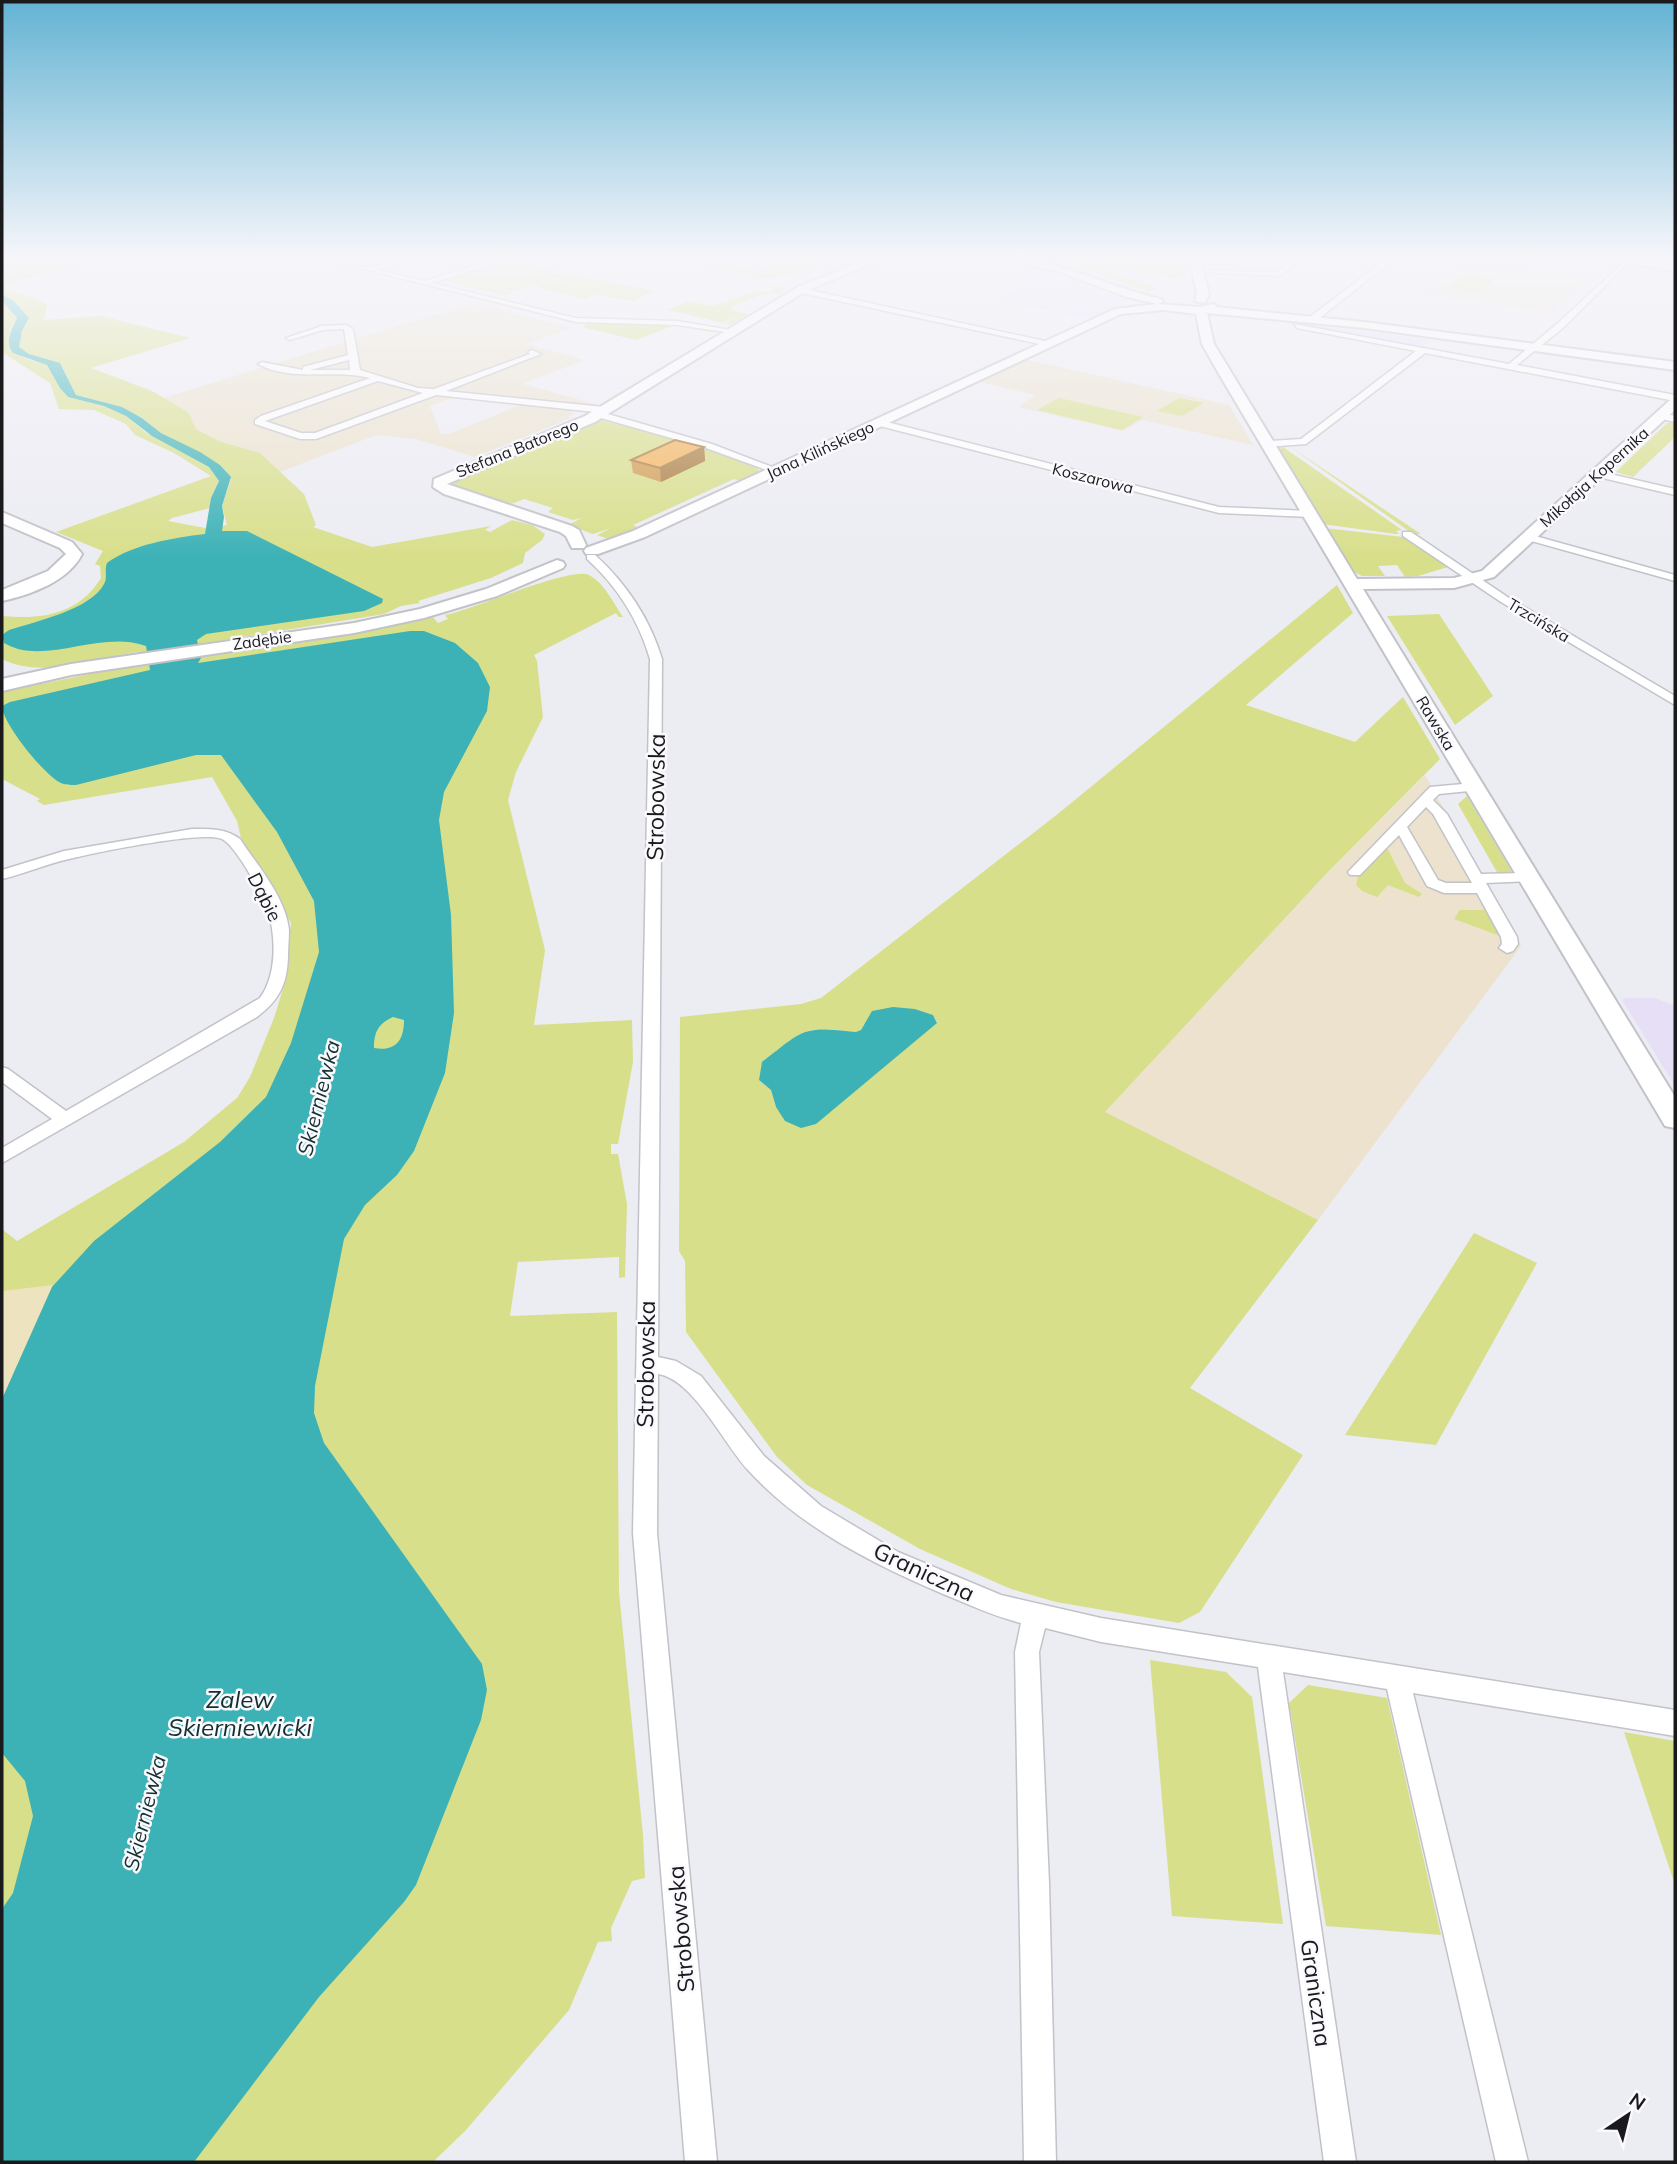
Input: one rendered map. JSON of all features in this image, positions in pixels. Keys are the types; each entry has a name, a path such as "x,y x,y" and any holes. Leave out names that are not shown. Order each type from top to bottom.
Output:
{"street":[{"path":"299,373 353,356 354,370 357,372"},
{"path":"379,378 258,422 299,436 312,436 532,356"},
{"name":"Stefana Batorego","path":"586,554 571,531 443,489 439,483 446,477 601,412 692,356"},
{"name":"Jana Kilińskiego","path":"548,560 586,554 639,534 1023,356"},
{"name":"Rawska","path":"1215,356 1675,1119"},
{"path":"1268,444 1303,442 1415,356"},
{"path":"1454,356 1675,400"},
{"path":"1510,367 1524,356"},
{"path":"1601,356 1675,366"},
{"path":"262,364 299,373 357,372 415,389 601,412 775,470"},
{"name":"Mikołaja Kopernika","path":"1352,584 1445,583 1474,579 1495,569 1597,474 1668,417 1675,400"},
{"name":"Koszarowa","path":"878,422 1233,513 1310,514"},
{"path":"1597,474 1675,492"},
{"path":"2,517 66,545 74,554 73,559 60,571 2,596"},
{"path":"552,525 559,536 560,545 586,554"},
{"name":"Trzcińska","path":"1407,534 1474,579 1675,701"},
{"name":"Mikołaja Kopernika","path":"1528,537 1675,578"},
{"name":"Strobowska","path":"586,554 610,576 648,634 656,659 653,1030 644,1461 649,1583 701,2162"},
{"name":"Zadębie","path":"5,680 334,630 410,614 486,593 518,580 548,560"},
{"path":"1356,872 1423,800 1438,789 1474,787"},
{"path":"1423,800 1438,810 1511,940 1507,948"},
{"path":"1398,827 1405,832 1432,883 1444,888 1529,877"},
{"name":"Dąbie","path":"2,875 64,855 192,833 217,833 235,842 272,901 281,928 279,976 274,991 266,1002 2,1156"},
{"path":"2,1073 65,1119"},
{"name":"Graniczna","path":"646,1364 669,1367 693,1382 756,1463 792,1497 835,1528 890,1560 945,1585 1002,1606 1101,1630 1675,1723"},
{"path":"1035,1616 1027,1652 1035,1883 1040,2162"},
{"name":"Graniczna","path":"1269,1658 1340,2162"},
{"path":"1397,1678 1512,2162"}],"shaded area":[{"path":"300,356 569,356 584,360 523,384 595,404 570,408 574,414 568,417 571,418 475,457 416,439 376,435 280,472 260,453 219,441 196,429 188,412 163,398","holes":["454,397 522,404 452,433 441,434 430,406"]},
{"path":"1028,360 1229,405 1253,445 1142,420 1123,431 1019,407 1035,395 979,382"},
{"path":"1425,775 1521,946 1318,1220 1104,1113 1324,876"},
{"path":"1655,998 1675,1006 1675,1086 1622,1000"}],"green space":[{"path":"8,356 22,356 47,365 68,397 104,406 126,416 145,432 209,467 219,481 211,498 210,508 168,521 205,528 227,525 222,506 231,479 220,465 161,433 143,418 122,407 76,395 62,366 34,356 131,356 91,368 152,391 188,412 196,429 219,441 260,453 304,494 316,525 313,527 372,547 491,526 485,530 490,532 512,520 532,525 545,534 542,540 525,553 523,563 491,578 418,601 420,603 401,606 384,614 206,643 205,656 348,634 431,615 438,623 448,619 445,615 543,582 579,574 589,575 599,583 623,617 616,613 534,655 537,661 543,717 516,772 508,800 545,950 534,1025 632,1020 633,1062 618,1144 611,1144 611,1154 618,1154 627,1204 625,1277 619,1278 619,1257 518,1262 510,1316 617,1312 619,1592 645,1878 632,1881 611,1928 612,1941 598,1942 569,2010 466,2130 433,2162 2,2162 2,1229 17,1241 184,1142 237,1098 250,1077 284,986 291,923 241,838 237,821 212,777 44,805 37,801 40,799 2,779 2,692 138,664 137,652 87,663 51,667 17,665 2,659 2,616 31,617 58,612 82,600 101,578 100,566 95,564 103,551 56,532 211,476 174,453 135,435 126,424 94,410 59,409 50,383"},
{"path":"1059,398 1143,417 1122,430 1037,410"},
{"path":"1179,398 1204,403 1182,416 1157,411"},
{"path":"600,420 689,442 754,466 761,472 743,482 734,479 633,525 642,529 611,540 597,535 611,528 593,534 568,525 582,518 573,520 548,512 553,508 524,499 506,506 450,486 449,483"},
{"path":"1675,422 1675,437 1633,477 1616,472 1667,423"},
{"path":"1289,446 1421,534 1413,534"},
{"path":"1283,447 1402,530 1396,531 1399,534 1396,534 1322,524 1278,450"},
{"path":"1324,528 1403,537 1448,567 1405,577 1397,565 1378,566 1385,576 1362,576 1349,569"},
{"path":"1337,585 1353,613 1246,705 1355,742 1403,697 1440,759 1324,876 1105,1112 1318,1220 1190,1388 1303,1455 1200,1612 1179,1623 1056,1602 1011,1589 920,1549 807,1485 777,1457 686,1332 685,1261 679,1251 680,1017 801,1004 821,998 1059,813","holes":["915,1009 933,1015 937,1022 907,1047 776,1107 771,1090 759,1080 789,1042 808,1031 861,1031 864,1024"]},
{"path":"1439,614 1493,696 1455,725 1387,616"},
{"path":"1467,796 1512,872 1498,874 1458,804"},
{"path":"1386,846 1405,883 1422,894 1419,897 1388,885 1377,897 1362,891 1356,885 1358,876"},
{"path":"1460,910 1489,910 1503,937 1454,919"},
{"path":"1474,1233 1537,1263 1436,1445 1345,1435"},
{"path":"1150,1660 1226,1672 1252,1697 1283,1924 1172,1916"},
{"path":"1308,1685 1387,1698 1441,1935 1326,1926 1289,1703"},
{"path":"1624,1732 1675,1741 1675,1885"}],"sand":[{"path":"53,1285 52,1287 2,1399 2,1291"}],"water":[{"name":"Zalew Skierniewicki","path":"21,356 36,356 60,363 76,395 122,407 161,433 220,465 231,477 222,506 222,531 247,531 383,599 382,603 364,611 206,634 197,640 201,658 198,663 424,631 455,643 478,663 490,687 487,711 444,792 439,820 451,915 454,1013 445,1073 414,1151 397,1175 365,1205 344,1239 315,1386 314,1413 324,1443 482,1664 487,1690 481,1720 416,1885 319,1997 194,2162 2,2162 2,1909 13,1893 33,1816 25,1781 2,1753 2,1399 52,1287 94,1241 220,1142 266,1097 291,1043 319,952 314,901 277,832 221,755 196,755 67,785 59,782 44,769 25,747 4,714 2,706 10,702 150,670 146,646 110,642 37,651 4,643 2,635 88,601 104,584 107,563 117,556 154,543 205,534 211,498 219,481 209,467 152,436 126,416 104,406 68,397 47,365","holes":["393,1017 404,1020 402,1033 393,1046 374,1048 380,1026"]},
{"path":"893,1007 915,1009 933,1015 937,1023 816,1124 801,1128 785,1121 776,1107 771,1090 759,1080 762,1062 804,1032 856,1032 861,1030 872,1011"}],"building":[{"path":"675,440 704,447 660,468 631,460"}],"water label":[{"name":"Skierniewka","path":"319,1098"},
{"name":"Skierniewka","path":"145,1813"}]}
